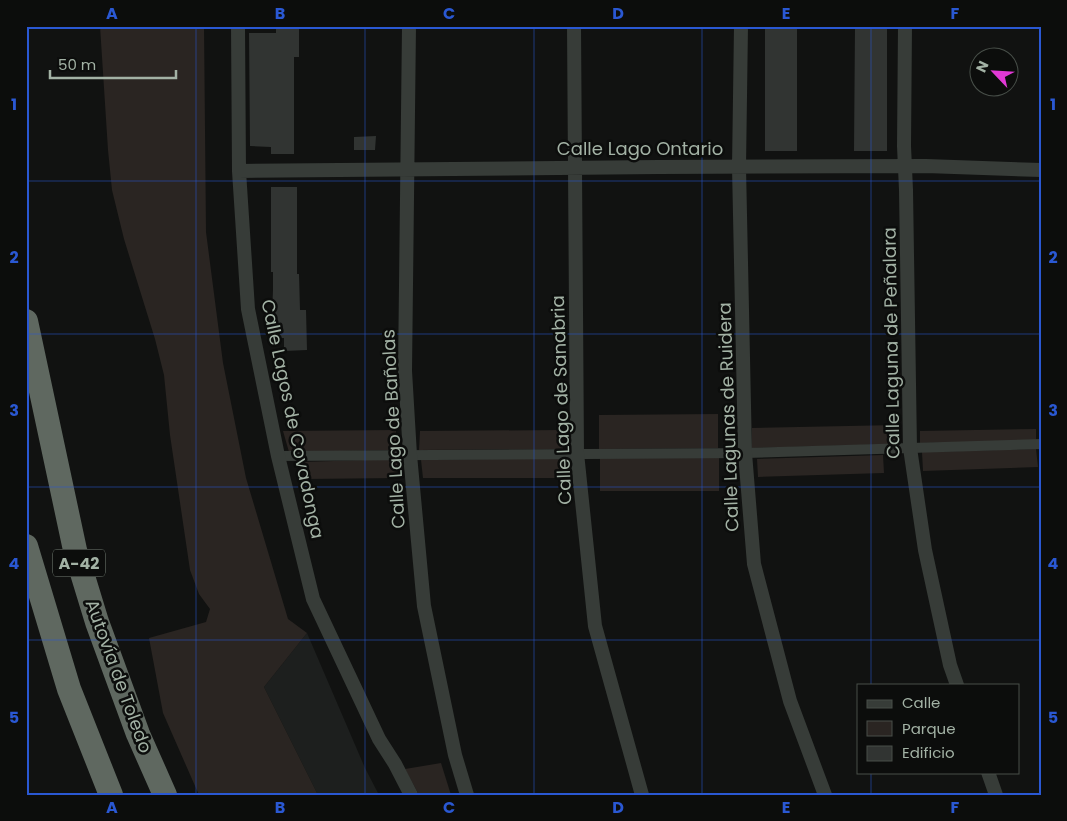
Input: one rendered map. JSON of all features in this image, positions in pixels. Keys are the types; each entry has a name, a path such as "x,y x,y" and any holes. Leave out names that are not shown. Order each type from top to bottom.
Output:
{"highway":[{"name":"Autovía de Toledo","path":"26,321 75,550 97,622 134,724 165,795"},
{"name":"A-42","path":"26,546 68,689 111,795"}],"street":[{"name":"Calle Lagos de Covadonga","path":"238,26 239,171 248,309 278,456 313,598 379,739 411,795"},
{"name":"Calle Lago de Bañolas","path":"409,26 405,371 410,455 424,606 455,755 467,795"},
{"name":"Calle Lago de Sanabria","path":"574,26 577,454 594,626 642,795"},
{"name":"Calle Lagunas de Ruidera","path":"741,26 739,167 745,453 754,564 790,701 825,795"},
{"name":"Calle Laguna de Peñalara","path":"905,26 904,146 906,167 910,448 925,550 950,665 957,684"},
{"name":"Calle Lago Ontario","path":"239,171 739,167 906,167 1041,170"},
{"path":"278,456 745,453 1041,444"},
{"path":"989,774 996,795"}],"shaded area":[{"path":"307,633 365,768 379,795 318,795 264,687"}],"green space":[{"path":"100,26 204,26 206,232 223,363 246,478 288,619 307,633 264,687 318,795 199,795 163,713 149,638 206,622 210,609 199,594 190,570 170,435 164,375 155,339 124,239 112,190"},
{"path":"718,414 718,448 599,449 599,415"},
{"path":"897,425 897,444 752,448 752,428"},
{"path":"1036,429 1036,441 920,443 920,431"},
{"path":"396,430 396,450 289,452 283,431"},
{"path":"563,430 563,449 419,450 420,431"},
{"path":"1036,449 1038,467 923,471 922,452"},
{"path":"883,455 884,473 758,477 757,459"},
{"path":"719,456 719,491 600,491 600,457"},
{"path":"563,458 564,478 423,478 421,460"},
{"path":"397,459 398,478 305,479 301,462"},
{"path":"441,763 451,795 419,795 405,769"}],"building":[{"path":"276,26 299,26 299,57 294,57 294,154 271,154 271,147 250,146 249,33 276,33"},
{"path":"765,26 797,26 797,151 765,151"},
{"path":"855,26 887,26 887,151 854,151"},
{"path":"376,136 375,150 354,150 354,137"},
{"path":"271,187 297,187 297,274 299,274 300,310 306,310 307,350 284,351 284,338 271,338 273,272 271,272"}]}
